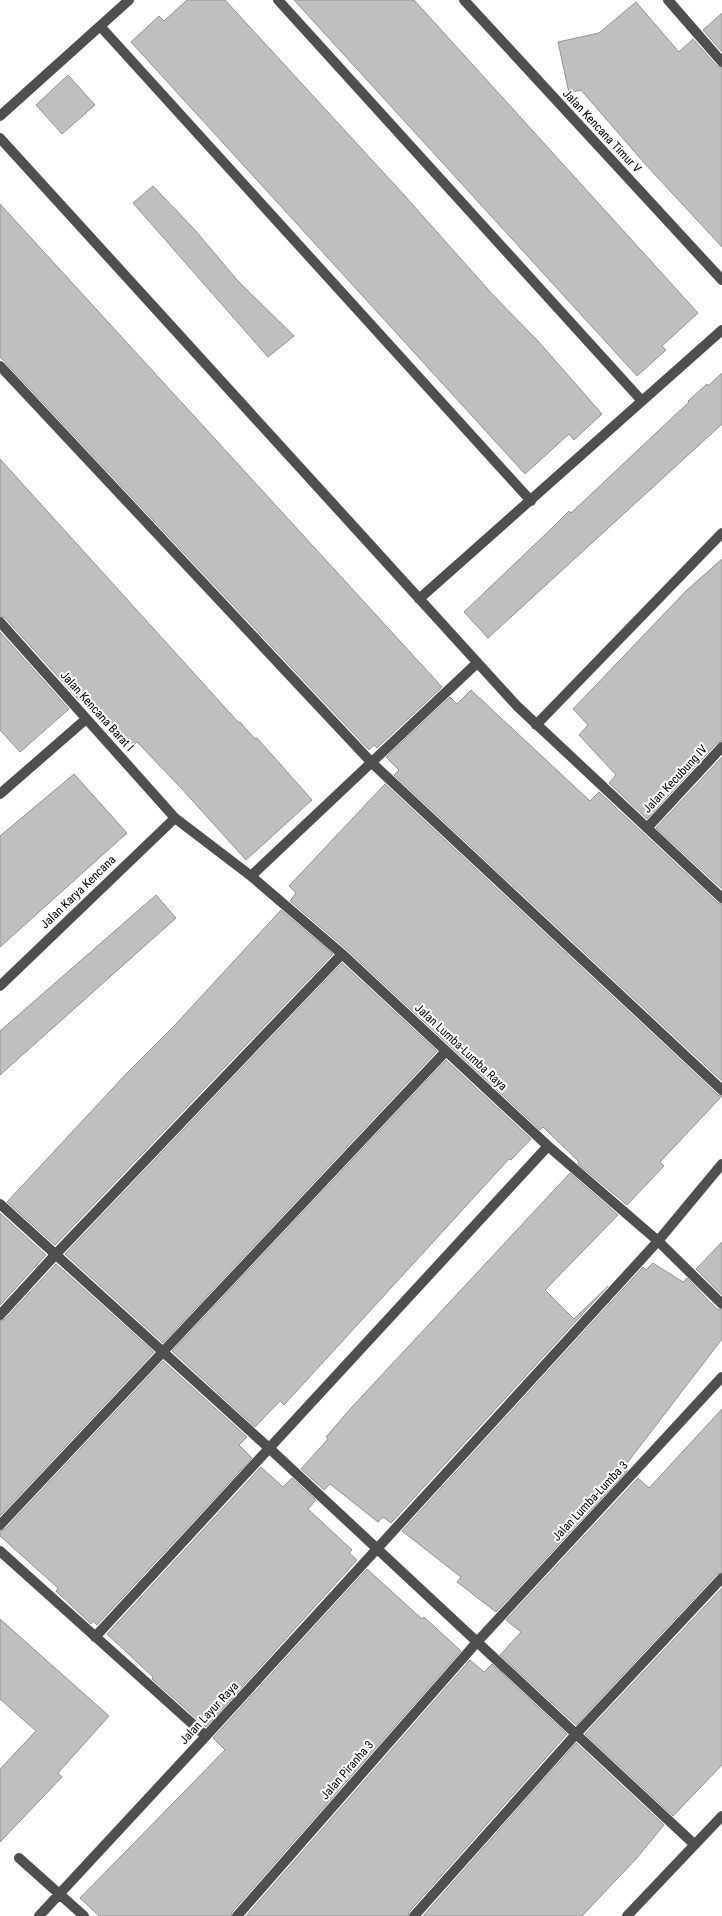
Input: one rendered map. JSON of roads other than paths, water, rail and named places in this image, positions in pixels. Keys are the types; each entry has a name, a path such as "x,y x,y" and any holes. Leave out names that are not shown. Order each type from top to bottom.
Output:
{"street":[{"path":"0,116 129,0"},
{"path":"278,0 642,401"},
{"name":"Jalan Kencana Timur V","path":"464,0 722,280"},
{"path":"668,0 722,62"},
{"path":"100,26 531,501"},
{"path":"0,138 517,706 722,898"},
{"path":"419,599 722,330"},
{"path":"0,366 372,764 722,1090"},
{"path":"536,725 722,533"},
{"name":"Jalan Kencana Barat I","path":"0,622 175,818"},
{"path":"251,876 372,764 477,663"},
{"path":"0,794 86,719"},
{"name":"Jalan Kecubung IV","path":"647,828 722,747"},
{"name":"Jalan Lumba-Lumba Raya","path":"175,818 251,876 342,954 548,1146 658,1241 722,1304"},
{"name":"Jalan Karya Kencana","path":"0,986 175,818"},
{"path":"0,1315 55,1255 342,954"},
{"path":"0,1526 446,1051"},
{"path":"95,1637 548,1146"},
{"name":"Jalan Layur Raya","path":"39,1916 206,1736 658,1241 722,1164"},
{"path":"0,1204 269,1448 694,1844"},
{"name":"Jalan Lumba-Lumba 3","path":"477,1642 722,1377"},
{"path":"0,1551 206,1736"},
{"path":"414,1916 576,1734 722,1578"},
{"name":"Jalan Piranha 3","path":"237,1916 477,1642"},
{"path":"627,1916 722,1816"},
{"path":"20,1858 84,1916"}]}
